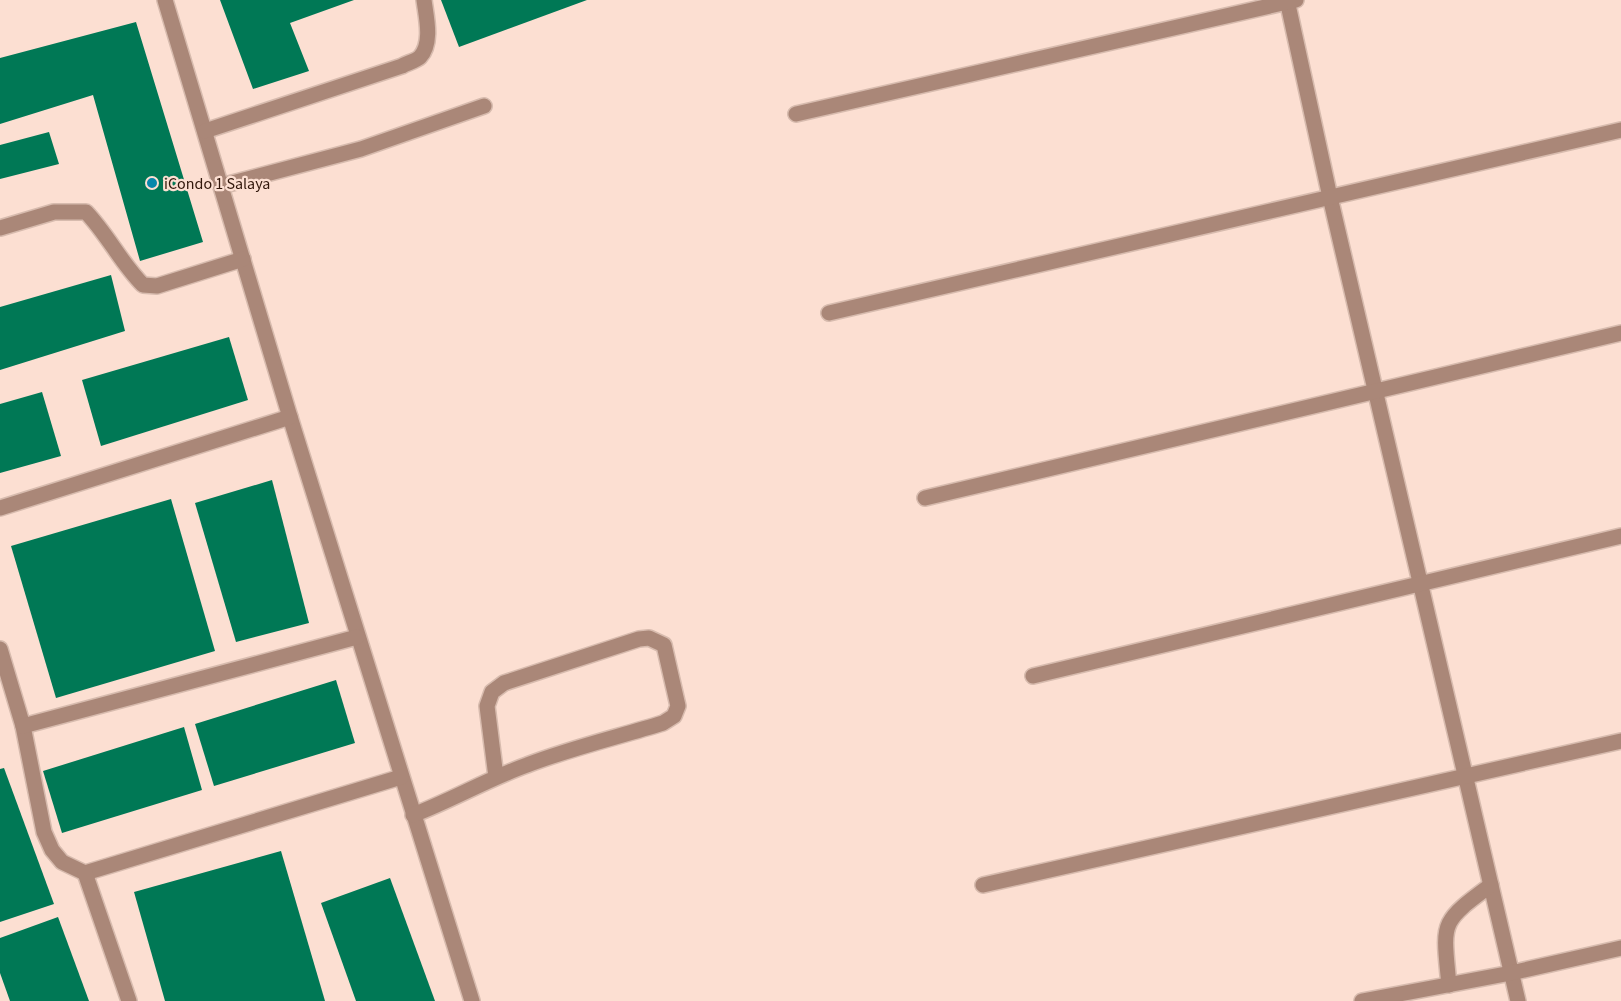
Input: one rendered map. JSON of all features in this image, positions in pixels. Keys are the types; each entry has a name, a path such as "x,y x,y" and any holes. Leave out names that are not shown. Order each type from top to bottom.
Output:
{"street":[{"path":"165,0 357,637 472,1001"},
{"path":"205,131 402,66 420,57 428,30 424,0"},
{"path":"796,114 1291,1 1330,197 1518,1001"},
{"path":"222,186 361,149 484,105"},
{"path":"830,313 1621,130"},
{"path":"0,228 54,212 86,212 99,225 129,271 143,285 157,286 243,259"},
{"path":"925,498 1621,333"},
{"path":"0,508 290,417"},
{"path":"1033,676 1621,536"},
{"path":"23,726 357,637"},
{"path":"413,815 449,802 496,777 528,764 663,723 674,716 678,706 677,695 664,645 649,638 639,639 504,683 492,692 487,706 496,777"},
{"path":"0,649 23,726 44,832 52,850 62,862 85,873 400,777"},
{"path":"983,885 1621,741"},
{"path":"85,873 129,1001"},
{"path":"1449,985 1445,939 1448,923 1457,909 1491,885"},
{"path":"1362,1001 1511,973 1621,948"}],"building":[{"path":"220,0 354,0 290,23 309,71 253,89"},
{"path":"441,0 587,0 459,47"},
{"name":"iCondo 1 Salaya","path":"136,22 203,242 140,261 93,95 0,124 0,58"},
{"path":"49,132 59,164 0,179 0,145"},
{"path":"111,275 125,331 0,370 0,307"},
{"path":"229,337 248,400 101,446 82,380"},
{"path":"42,392 61,456 0,473 0,404"},
{"path":"272,480 309,623 236,642 195,503"},
{"path":"171,499 215,651 56,698 11,546"},
{"path":"336,680 355,743 214,786 195,724"},
{"path":"184,727 202,790 62,833 43,771"},
{"path":"4,768 54,904 0,922 0,769"},
{"path":"281,851 325,1001 165,1001 134,892"},
{"path":"390,878 435,1001 356,1001 321,903"},
{"path":"58,917 89,1001 10,1001 0,973 0,938"}],"place":[{"name":"iCondo 1 Salaya","path":"152,183"}]}
